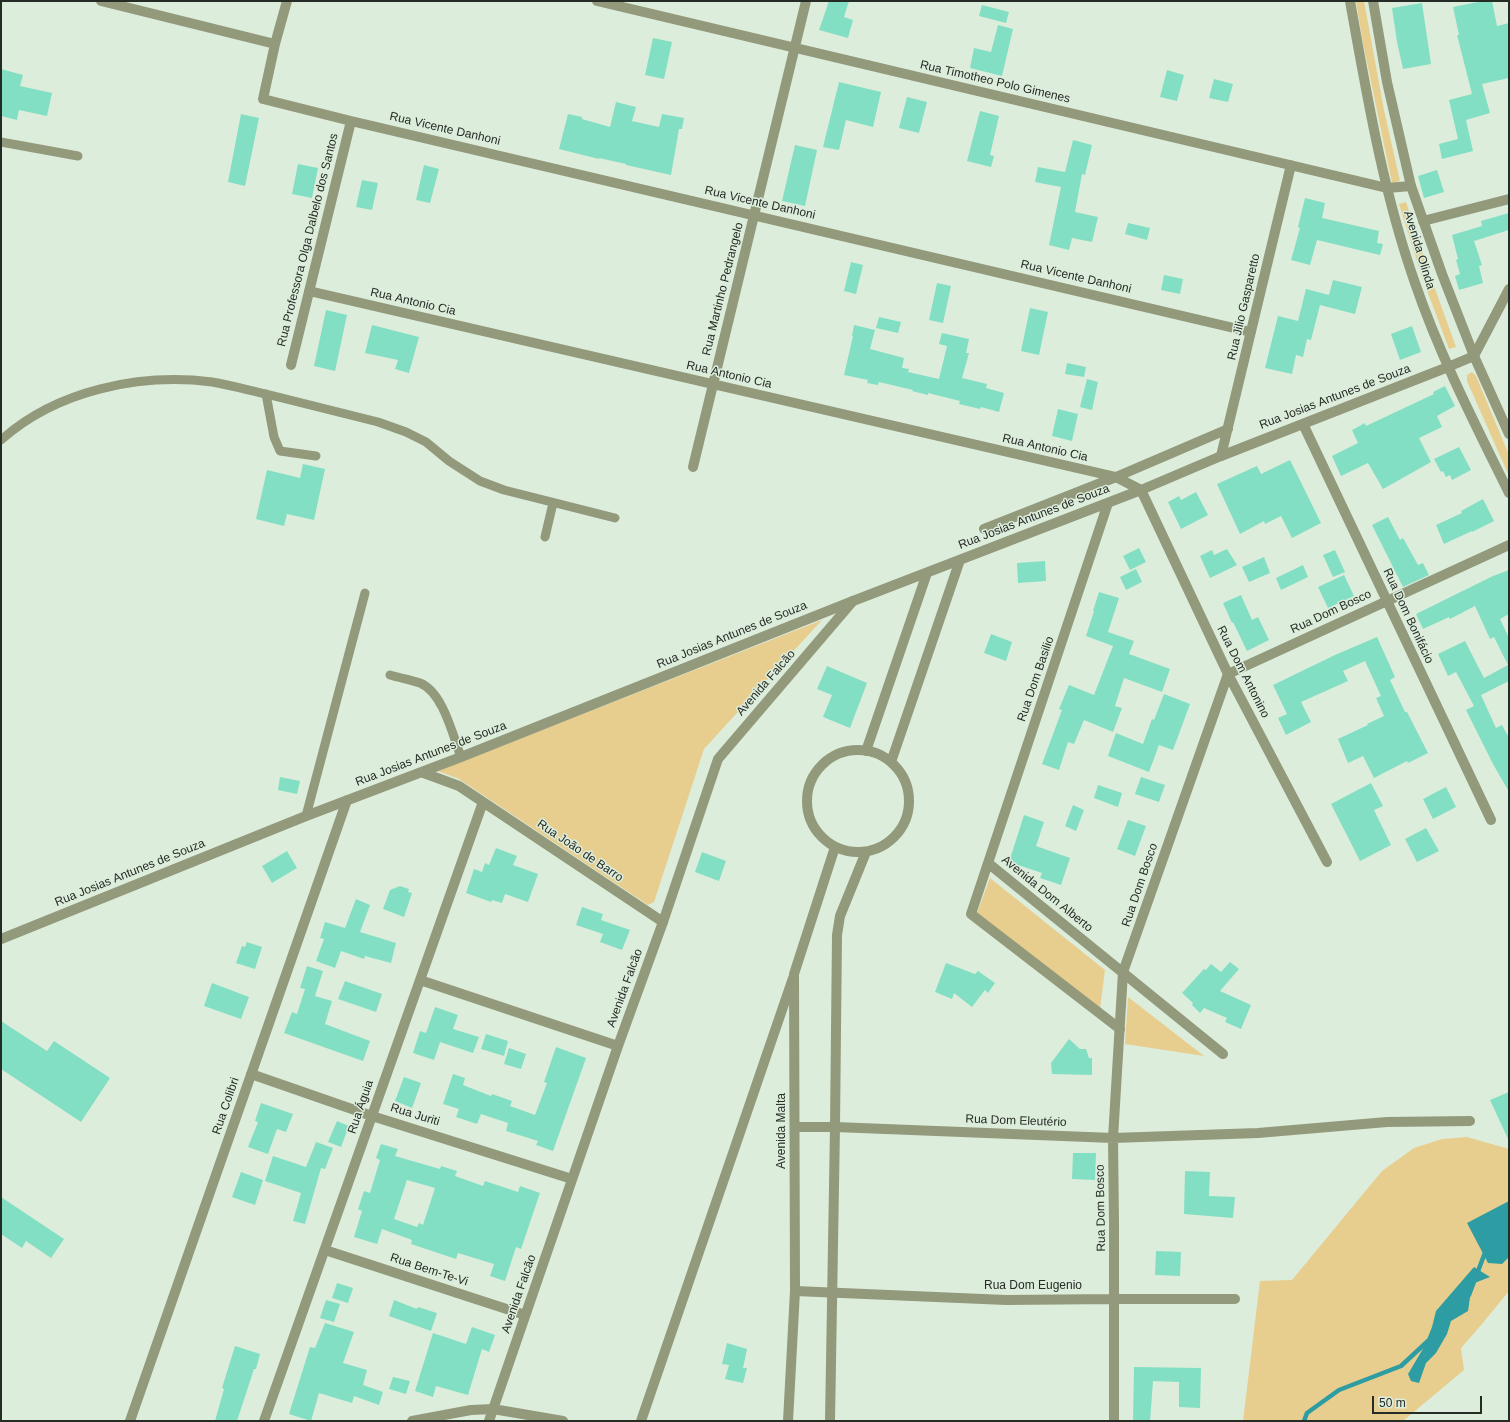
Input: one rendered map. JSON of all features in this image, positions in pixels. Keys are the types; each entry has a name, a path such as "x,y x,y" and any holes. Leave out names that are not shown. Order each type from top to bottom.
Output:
{"street":[{"path":"101,1 275,44 287,1"},
{"name":"Rua Timotheo Polo Gimenes","path":"597,1 1387,188 1411,186"},
{"name":"Rua Martinho Pedrangelo","path":"693,467 806,1"},
{"name":"Avenida Olinda","path":"1350,1 1362,72 1387,188 1414,282 1448,367 1509,493"},
{"name":"Avenida Olinda","path":"1373,1 1387,82 1411,186 1474,356 1509,434"},
{"name":"Rua Vicente Danhoni","path":"275,44 263,99 1251,332"},
{"name":"Rua Professora Olga Dalbelo dos Santos","path":"291,365 352,121"},
{"name":"Rua Jilio Gasparetto","path":"1221,456 1291,165"},
{"path":"1423,221 1509,199"},
{"path":"1474,356 1509,289"},
{"name":"Rua Antonio Cia","path":"309,291 1116,478 1140,490"},
{"name":"Rua Josias Antunes de Souza","path":"1,939 306,816 461,757 853,601 1108,503 1221,456 1474,356"},
{"name":"Rua Dom Bonifácio","path":"1303,424 1491,820"},
{"path":"984,530 1116,478 1228,429"},
{"name":"Rua Dom Antonino","path":"1140,490 1228,674 1327,862"},
{"name":"Rua Dom Basilio","path":"988,863 1108,503"},
{"name":"Rua Dom Bosco","path":"1114,1421 1114,1223 1112,1138 1123,972 1228,674 1509,545"},
{"path":"891,762 960,560"},
{"path":"866,751 927,573"},
{"name":"Avenida Falcão","path":"488,1421 618,1046 663,922 718,759 853,601"},
{"path":"866,751 883,757 891,762 898,770 908,789 908,810 906,820 901,830 886,845 876,850 866,852 855,853 835,847 825,841 812,824 808,813 807,802 810,786 817,771 825,763 844,752 866,751"},
{"name":"Rua João de Barro","path":"421,772 459,786 663,922"},
{"name":"Rua Colibri","path":"130,1421 347,800"},
{"name":"Rua Águia","path":"264,1421 483,802"},
{"name":"Avenida Malta","path":"788,1421 795,1291 794,974 835,847"},
{"path":"830,1421 837,935 840,916 866,852"},
{"name":"Avenida Dom Alberto","path":"1120,1029 971,914 988,863 1223,1054"},
{"path":"641,1421 794,974"},
{"path":"420,980 618,1046"},
{"name":"Rua Juriti","path":"251,1074 372,1116 572,1179"},
{"name":"Rua Dom Eleutério","path":"795,1127 835,1127 1112,1138 1258,1133 1387,1122 1470,1121"},
{"name":"Rua Bem-Te-Vi","path":"324,1250 525,1315"},
{"name":"Rua Dom Eugenio","path":"795,1291 1006,1300 1235,1299"},
{"path":"412,1421 471,1410 493,1410 563,1421"}],"lane":[{"path":"1,142 78,156"},
{"path":"1,440 38,414 81,394 120,385 176,380 214,382 378,422 406,432 426,442 449,461 480,481 504,490 615,518"},
{"path":"266,394 274,437 280,451 316,456"},
{"path":"545,537 553,503"},
{"path":"306,816 365,593"},
{"path":"390,675 422,684 436,696 444,711 461,757"}],"shaded area":[{"path":"1356,1 1364,1 1384,110 1400,181 1392,183 1362,38"},
{"path":"1406,202 1456,347 1449,349 1422,277 1399,204"},
{"path":"1472,372 1476,376 1509,455 1509,476 1467,381 1467,375"},
{"path":"822,620 704,749 654,902 648,905 459,779 438,771"},
{"path":"990,878 1105,970 1100,1009 977,913"},
{"path":"1128,997 1204,1056 1125,1044"},
{"path":"1467,1137 1509,1149 1509,1291 1461,1348 1464,1370 1403,1421 1243,1421 1260,1281 1292,1280 1382,1171 1414,1148 1442,1139"}],"water":[{"path":"1509,1201 1509,1257 1502,1264 1488,1263 1467,1223"},
{"path":"1474,1267 1490,1277 1472,1284 1468,1311 1451,1321 1447,1334 1436,1353 1426,1363 1419,1383 1411,1381 1408,1374 1424,1347 1432,1327 1436,1311"}],"building":[{"path":"829,1 849,1 844,17 853,20 848,38 819,30"},
{"path":"1483,1 1492,1 1497,26 1509,23 1509,78 1482,84 1490,113 1466,120 1473,151 1442,159 1439,144 1458,139 1449,100 1472,94 1457,35 1459,35 1453,7"},
{"path":"1422,3 1431,64 1403,69 1392,8"},
{"path":"982,5 1009,12 1006,23 979,16"},
{"path":"998,25 1013,29 1002,76 970,68 974,48 991,52"},
{"path":"653,38 672,42 664,79 645,75"},
{"path":"1,69 23,75 20,86 52,93 47,116 19,110 17,120 1,116"},
{"path":"1167,70 1184,75 1177,101 1160,97"},
{"path":"1214,79 1233,84 1228,102 1209,98"},
{"path":"839,82 881,92 873,127 846,120 839,150 823,147"},
{"path":"907,97 927,102 919,133 899,128"},
{"path":"616,102 636,107 632,121 659,127 662,114 684,118 682,129 679,129 671,175 559,149 568,114 582,117 582,119 610,127"},
{"path":"980,111 999,116 990,155 994,156 991,167 967,161"},
{"path":"241,114 259,118 245,186 228,182"},
{"path":"1073,140 1092,145 1085,175 1082,174 1075,212 1098,217 1092,242 1072,238 1069,250 1049,245 1061,187 1035,182 1038,167 1065,172"},
{"path":"795,145 817,150 805,206 782,201"},
{"path":"298,164 318,168 312,198 292,194"},
{"path":"424,165 439,169 430,203 416,200"},
{"path":"1437,170 1444,192 1424,198 1418,176"},
{"path":"362,180 378,183 372,210 356,207"},
{"path":"1305,198 1325,203 1322,218 1379,231 1377,243 1383,244 1380,255 1317,240 1310,265 1291,260 1300,228 1298,227"},
{"path":"1509,213 1509,230 1474,241 1482,265 1479,266 1483,283 1459,290 1455,276 1460,274 1452,235 1482,226 1481,221"},
{"path":"1128,223 1150,228 1147,240 1125,234"},
{"path":"851,262 863,265 856,294 844,291"},
{"path":"1164,275 1183,279 1180,294 1161,290"},
{"path":"1333,280 1362,287 1355,314 1320,305 1311,340 1307,339 1303,357 1296,355 1292,374 1265,368 1278,316 1298,321 1306,289 1329,295"},
{"path":"937,283 951,286 943,323 929,320"},
{"path":"1030,308 1048,312 1039,355 1021,351"},
{"path":"326,310 347,315 335,371 314,366"},
{"path":"879,317 901,322 898,333 876,328"},
{"path":"372,325 419,337 409,373 395,369 398,360 365,353"},
{"path":"854,325 875,330 870,349 904,358 902,368 909,369 908,372 939,379 947,346 939,344 942,333 969,339 966,353 969,353 962,378 987,384 986,388 1004,393 999,412 981,407 980,409 959,404 960,401 928,393 928,395 879,382 878,385 867,383 868,380 844,375"},
{"path":"1412,326 1421,352 1400,360 1391,334"},
{"path":"1067,363 1086,367 1084,377 1065,374"},
{"path":"1087,379 1098,382 1092,410 1080,407"},
{"path":"1445,386 1455,406 1437,416 1442,427 1419,438 1431,462 1383,489 1368,463 1341,476 1332,456 1358,443 1352,430 1365,423 1366,426 1434,394 1433,392"},
{"path":"1058,409 1078,414 1072,441 1052,436"},
{"path":"1459,447 1471,470 1452,480 1450,475 1446,477 1443,471 1441,472 1434,459"},
{"path":"1290,460 1321,523 1292,538 1281,516 1265,524 1264,521 1240,534 1217,484 1257,466 1261,474"},
{"path":"303,464 325,469 314,520 287,514 284,526 256,519 267,470 300,478"},
{"path":"1196,492 1208,515 1181,529 1168,502 1179,496 1181,500"},
{"path":"1483,499 1494,521 1444,544 1436,525 1462,513 1461,511"},
{"path":"1388,517 1400,540 1403,538 1418,565 1423,563 1429,575 1403,587 1372,525"},
{"path":"1139,548 1146,562 1130,570 1123,556"},
{"path":"1227,549 1237,565 1210,578 1200,556 1212,550 1214,555"},
{"path":"1335,550 1345,572 1333,577 1323,555"},
{"path":"1264,557 1270,573 1249,582 1242,567"},
{"path":"1045,561 1046,581 1018,583 1017,563"},
{"path":"1303,565 1308,577 1281,590 1276,578"},
{"path":"1136,569 1142,582 1126,590 1120,577"},
{"path":"1509,570 1509,614 1500,619 1509,638 1509,681 1481,695 1496,728 1502,725 1509,738 1509,792 1466,710 1474,706 1456,672 1448,676 1438,654 1465,641 1484,678 1508,665 1494,637 1490,639 1475,606 1450,619 1449,617 1423,629 1416,614 1493,576"},
{"path":"1344,575 1354,596 1328,608 1318,587"},
{"path":"1099,592 1119,598 1108,632 1134,641 1129,654 1170,669 1162,692 1124,678 1115,706 1122,708 1113,732 1084,720 1074,744 1068,742 1059,770 1042,764 1062,710 1059,709 1069,685 1094,695 1113,646 1086,636"},
{"path":"1241,595 1252,620 1258,617 1269,640 1247,651 1223,603"},
{"path":"991,634 1012,642 1006,661 984,653"},
{"path":"1377,637 1395,677 1390,680 1405,712 1407,712 1428,753 1408,763 1407,761 1374,778 1363,756 1348,763 1338,739 1384,716 1376,698 1381,696 1365,661 1343,671 1348,681 1301,702 1311,722 1286,735 1278,718 1287,714 1273,685 1335,655"},
{"path":"827,666 867,683 850,728 823,717 832,695 817,689"},
{"path":"1164,694 1190,704 1173,750 1159,745 1149,772 1108,756 1116,733 1143,744 1152,719 1154,720"},
{"path":"280,777 300,781 297,794 278,790"},
{"path":"1141,777 1165,785 1159,802 1135,794"},
{"path":"1371,783 1383,806 1374,810 1391,845 1360,861 1331,804"},
{"path":"1098,785 1122,793 1118,807 1094,798"},
{"path":"1446,787 1456,807 1433,819 1423,799"},
{"path":"1073,805 1084,810 1076,831 1065,826"},
{"path":"1024,815 1044,822 1036,846 1070,858 1061,885 1040,878 1042,873 1009,862"},
{"path":"1128,820 1146,826 1135,856 1117,849"},
{"path":"1426,828 1439,851 1417,862 1405,839"},
{"path":"496,848 517,856 513,865 538,874 528,902 505,894 502,903 492,900 491,902 466,893 474,869 482,872 485,863 489,865"},
{"path":"287,851 297,868 272,883 262,866"},
{"path":"702,852 726,861 719,881 695,872"},
{"path":"400,886 409,889 408,892 412,893 404,917 383,909 390,890"},
{"path":"356,899 370,905 360,932 396,943 391,963 365,956 364,959 341,951 335,968 316,961 324,939 320,938 325,922 345,928"},
{"path":"582,907 603,914 601,920 630,930 622,950 600,942 603,934 576,925"},
{"path":"247,942 262,947 255,969 236,963 242,946 245,947"},
{"path":"1230,962 1239,969 1220,991 1251,1005 1241,1029 1225,1022 1227,1018 1204,1008 1200,1013 1192,1005 1193,1003 1182,993 1204,969 1206,970 1211,964 1221,972"},
{"path":"946,963 975,974 978,971 995,983 988,993 985,990 972,1007 954,993 952,999 935,992"},
{"path":"307,966 323,971 315,996 332,1001 325,1024 370,1041 363,1061 284,1033 292,1012 297,1014 305,989 300,988"},
{"path":"345,981 382,994 376,1012 338,999"},
{"path":"212,983 249,997 241,1019 204,1006"},
{"path":"435,1007 458,1015 453,1029 479,1037 473,1053 440,1042 434,1060 413,1053 420,1031 426,1033"},
{"path":"1,1021 47,1051 54,1041 110,1078 81,1122 1,1069"},
{"path":"486,1034 508,1041 504,1056 481,1049"},
{"path":"1069,1039 1080,1049 1086,1049 1089,1058 1092,1058 1092,1075 1052,1074 1051,1063"},
{"path":"556,1047 586,1058 553,1151 536,1145 538,1141 506,1131 508,1123 481,1114 477,1124 456,1117 459,1109 443,1104 453,1074 465,1078 463,1085 491,1096 492,1094 512,1101 510,1106 535,1115 547,1083 544,1082"},
{"path":"509,1048 526,1054 521,1069 504,1064"},
{"path":"404,1077 421,1083 412,1108 395,1101"},
{"path":"1509,1092 1509,1141 1490,1100"},
{"path":"261,1103 293,1114 286,1132 277,1129 268,1154 248,1147 258,1122 255,1121"},
{"path":"337,1121 349,1126 341,1147 328,1142"},
{"path":"316,1142 333,1148 325,1169 321,1168 305,1224 293,1221 301,1193 265,1181 273,1156 306,1167"},
{"path":"381,1144 398,1149 395,1156 440,1169 441,1166 457,1171 455,1176 483,1186 485,1181 518,1192 520,1186 540,1193 521,1249 516,1247 505,1281 490,1276 494,1264 458,1253 456,1259 411,1244 412,1240 382,1229 377,1244 354,1237 362,1211 358,1209 364,1191 370,1193 380,1160 376,1158","holes":["407,1180 435,1188 423,1225 419,1223 417,1227 394,1219"]},
{"path":"1073,1153 1096,1153 1095,1180 1072,1179"},
{"path":"1185,1171 1210,1172 1209,1196 1235,1197 1233,1218 1184,1214"},
{"path":"241,1172 263,1180 255,1205 232,1197"},
{"path":"1,1197 64,1239 51,1258 26,1241 22,1248 1,1234"},
{"path":"1156,1251 1181,1252 1180,1276 1155,1275"},
{"path":"337,1283 353,1288 348,1303 332,1298"},
{"path":"326,1300 340,1304 334,1322 320,1318"},
{"path":"394,1300 417,1309 418,1307 437,1313 431,1331 389,1316"},
{"path":"325,1323 354,1332 343,1363 367,1370 363,1385 383,1392 379,1405 354,1396 352,1403 319,1393 311,1421 289,1414 310,1347 315,1348"},
{"path":"472,1327 495,1335 489,1352 482,1349 468,1395 436,1386 433,1397 415,1391 433,1333 466,1344"},
{"path":"727,1343 747,1349 743,1368 747,1368 743,1383 725,1379 729,1365 722,1364"},
{"path":"235,1346 260,1354 256,1369 254,1369 237,1421 215,1421 224,1389 222,1388"},
{"path":"1134,1367 1201,1368 1200,1408 1179,1407 1179,1382 1153,1381 1150,1421 1133,1421"},
{"path":"393,1377 410,1381 406,1394 389,1389"}],"waterway":[{"path":"1469,1295 1486,1250"},
{"path":"1304,1421 1307,1413 1339,1390 1401,1366 1429,1340"}]}
